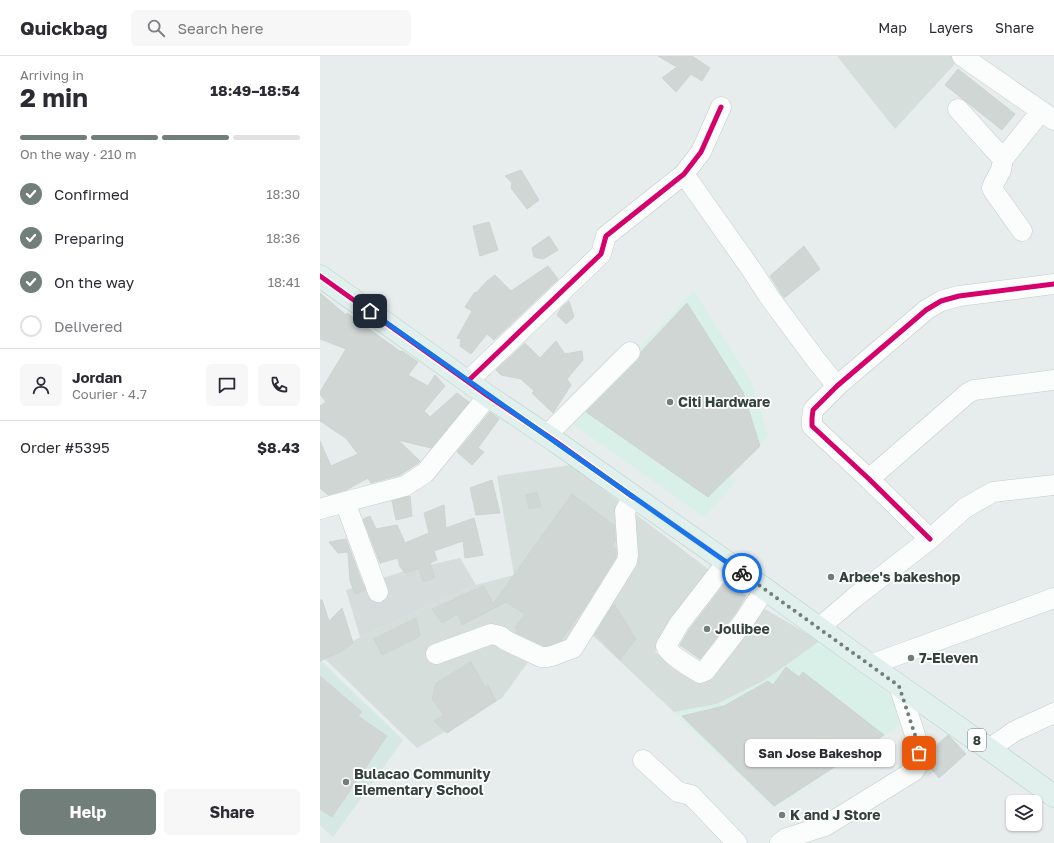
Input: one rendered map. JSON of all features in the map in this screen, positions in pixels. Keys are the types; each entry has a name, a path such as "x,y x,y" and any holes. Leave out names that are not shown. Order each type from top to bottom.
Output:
{"main road":[{"name":"8","path":"320,276 488,396 727,562 1054,796"}],"street":[{"path":"962,56 1048,116 1003,159 1001,170 992,188 1022,230"},
{"path":"468,381 601,254 606,236 684,174 701,152 721,107"},
{"path":"958,109 1003,159"},
{"path":"684,174 770,298 837,386"},
{"path":"930,540 869,479 812,426 813,410 837,386 926,310 941,301 959,296 1054,284"},
{"path":"546,436 630,352"},
{"path":"869,479 968,393 974,390 1054,380"},
{"path":"320,509 405,486 425,473 488,396"},
{"path":"819,628 854,598 930,540 965,508 993,492 1054,485"},
{"path":"436,654 492,634 500,636 507,641 541,657 552,656 572,648 627,561 628,555 625,511 633,496"},
{"path":"345,502 378,592"},
{"path":"727,562 679,624 666,646 667,649 678,658 700,673 705,671 744,621 765,589"},
{"path":"870,665 1054,598"},
{"path":"780,843 787,838 825,826 914,771 918,764 919,753 915,735 899,686"},
{"path":"989,749 1015,731 1054,713"},
{"path":"644,760 678,792 691,795 737,843"}],"shaded area":[{"path":"837,56 956,56 954,65 895,129"},
{"name":"Citi Hardware","path":"694,291 751,381 768,436 728,474 736,481 704,517 570,422"},
{"path":"571,465 712,572 655,652 702,684 761,607 820,641 765,680 717,704 674,712 591,634 531,658 502,698 417,748 324,658 360,637 476,585 514,575 497,476"},
{"path":"460,558 476,585 360,637 346,590 411,569"},
{"path":"820,641 894,699 899,726 774,808 674,712 717,704 765,680"},
{"name":"Bulacao Community Elementary School","path":"320,660 403,740 333,837 320,825"}],"building":[{"path":"658,56 692,56 710,68 702,81 691,74 676,92 662,78 677,67"},
{"path":"958,69 1015,114 1002,130 945,85"},
{"path":"521,170 539,200 527,209 511,188 512,183 505,176"},
{"path":"489,222 498,250 480,256 473,226"},
{"path":"549,236 558,250 543,259 534,257 532,248"},
{"path":"804,246 820,269 784,298 770,276"},
{"path":"548,266 558,279 494,340 487,334 471,354 460,346 461,339 457,338 472,311 465,307 475,292 476,293 487,281 495,275 511,291"},
{"path":"320,293 346,315 347,313 401,352 402,351 418,362 408,375 428,386 435,375 445,386 424,411 430,417 457,393 469,402 431,448 398,440 420,461 417,464 400,475 371,483 368,478 346,490 328,495 320,488 320,441 331,466 358,454 347,439 320,421 320,406 326,402 320,392 346,349 320,339"},
{"path":"569,301 574,317 566,324 557,315 561,308"},
{"name":"Citi Hardware","path":"687,303 743,392 760,446 708,497 586,412 638,360 641,352"},
{"path":"556,341 565,354 582,351 583,360 567,379 571,385 553,413 532,393 534,391 521,379 501,375 496,370 525,343 540,358"},
{"path":"490,412 499,419 478,448 484,452 472,465 457,452"},
{"path":"492,480 500,513 476,515 470,488"},
{"path":"537,492 541,507 529,509 526,495"},
{"path":"572,494 614,525 615,541 612,546 616,549 616,557 586,605 561,640 544,646 516,632 517,630 515,628 525,614 506,602 462,625 458,614 442,623 432,609 484,586 493,604"},
{"path":"410,496 412,516 396,520 392,501"},
{"path":"444,505 446,528 474,518 483,555 465,558 463,541 434,551 437,560 430,563 435,578 423,582 419,568 405,573 400,567 398,558 380,563 363,519 370,516 376,529 397,525 405,543 429,533 424,513"},
{"path":"346,539 365,590 355,594 350,581 348,552 338,553 329,542"},
{"path":"726,582 746,596 735,614 700,659 680,645 689,630"},
{"path":"320,600 322,600 329,621 342,608 353,643 340,652 320,661"},
{"path":"614,604 636,639 620,660 595,634"},
{"path":"416,618 420,636 382,655 374,639"},
{"path":"471,662 485,687 488,685 496,701 447,733 434,721 444,715 432,699 436,683"},
{"path":"786,667 799,677 803,672 884,735 774,806 682,716 724,706 768,681 773,685"},
{"name":"Bulacao Community Elementary School","path":"320,676 362,712 358,716 387,736 332,817 320,809"},
{"path":"948,735 966,754 939,778 929,766 930,751"}],"cycle path":[{"path":"468,381 601,254 606,236 684,174 701,152 721,107"},
{"path":"320,276 633,497"},
{"path":"930,539 812,426 813,410 837,386 926,310 941,301 959,296 1054,284"}],"way so far":[{"path":"742,573 899,686 915,735 919,753"}],"place":[{"name":"Citi Hardware","path":"670,402"},
{"name":"Arbee's bakeshop","path":"831,577"},
{"name":"Jollibee","path":"707,629"},
{"name":"7-Eleven","path":"911,658"},
{"name":"San Jose Bakeshop","path":"919,753"},
{"name":"Bulacao Community Elementary School","path":"346,782"},
{"name":"K and J Store","path":"782,815"}],"route":[{"path":"370,311 488,396 742,573"}]}
